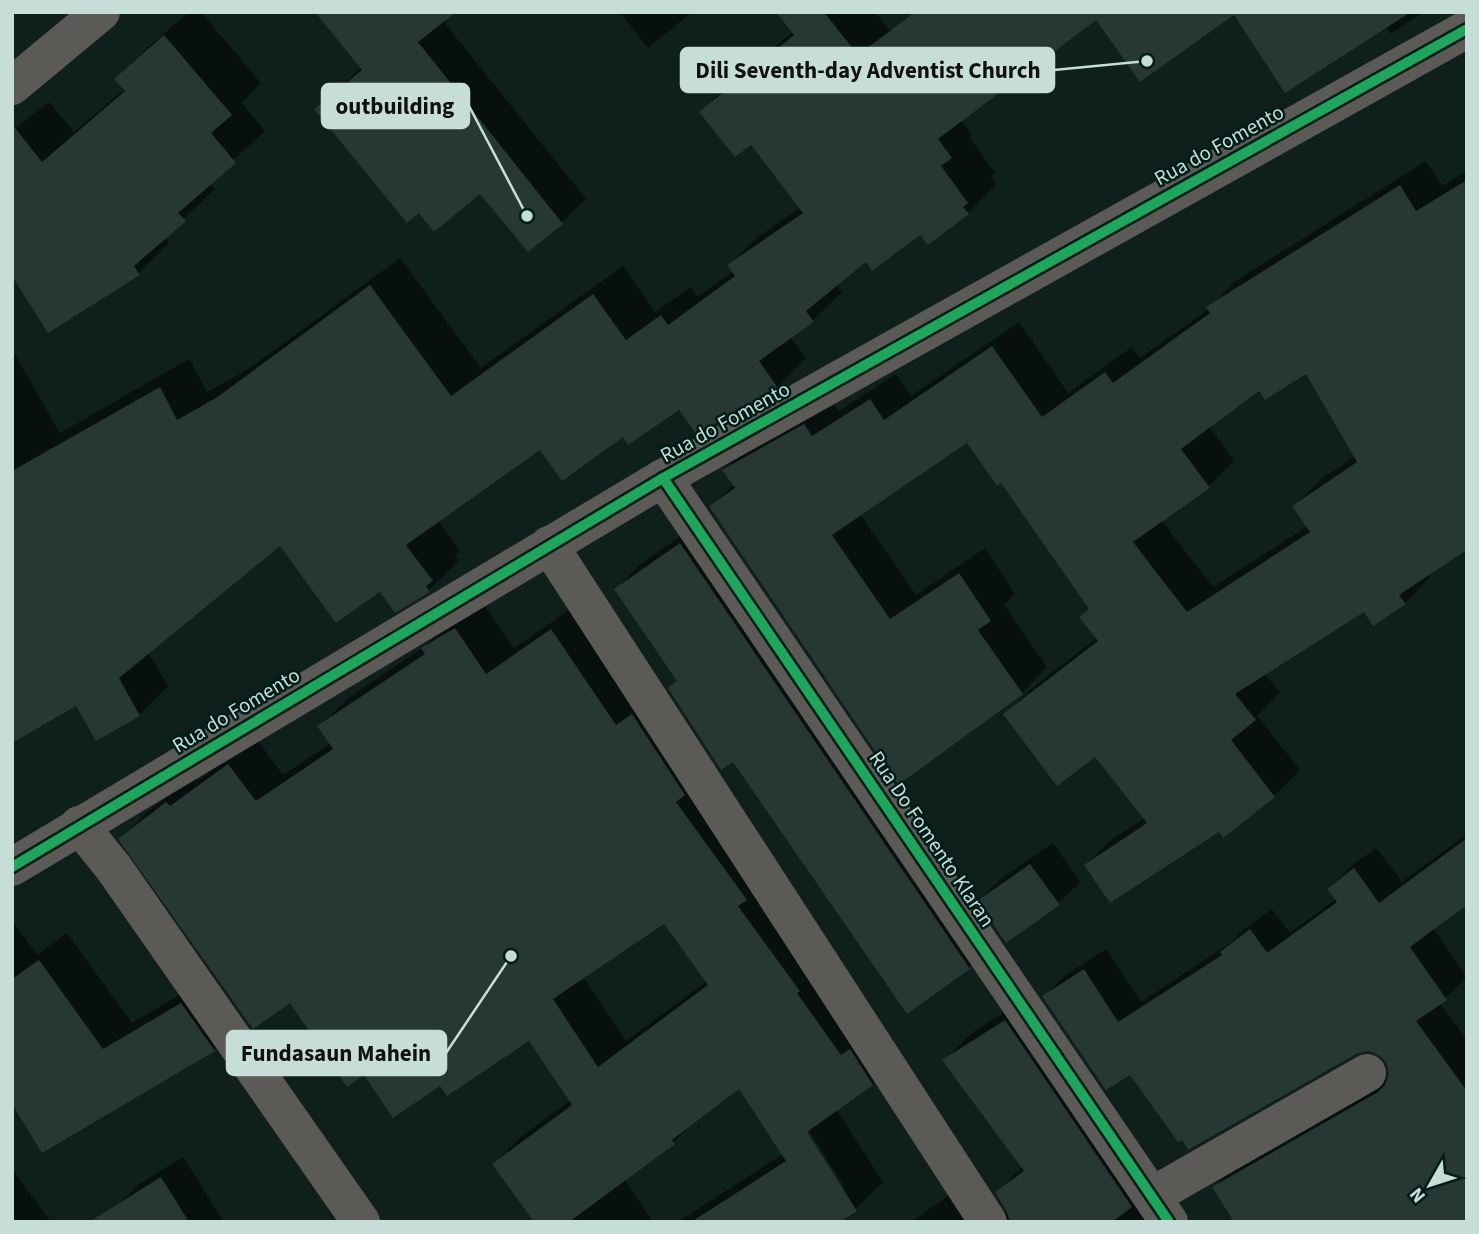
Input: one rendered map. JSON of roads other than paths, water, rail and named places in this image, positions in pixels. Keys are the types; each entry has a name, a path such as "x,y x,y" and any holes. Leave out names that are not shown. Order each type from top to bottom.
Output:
{"street":[{"path":"12,86 101,12"},
{"name":"Rua do Fomento","path":"12,867 663,478 1467,29"},
{"name":"Rua Do Fomento Klaran","path":"663,478 1160,1209"},
{"path":"548,545 988,1222"},
{"path":"79,825 113,867 361,1222"},
{"path":"1160,1209 1367,1073"}],"place":[{"name":"Dili Seventh-day Adventist Church","path":"1147,61"},
{"name":"outbuilding","path":"527,216"},
{"name":"Fundasaun Mahein","path":"511,956"}]}
